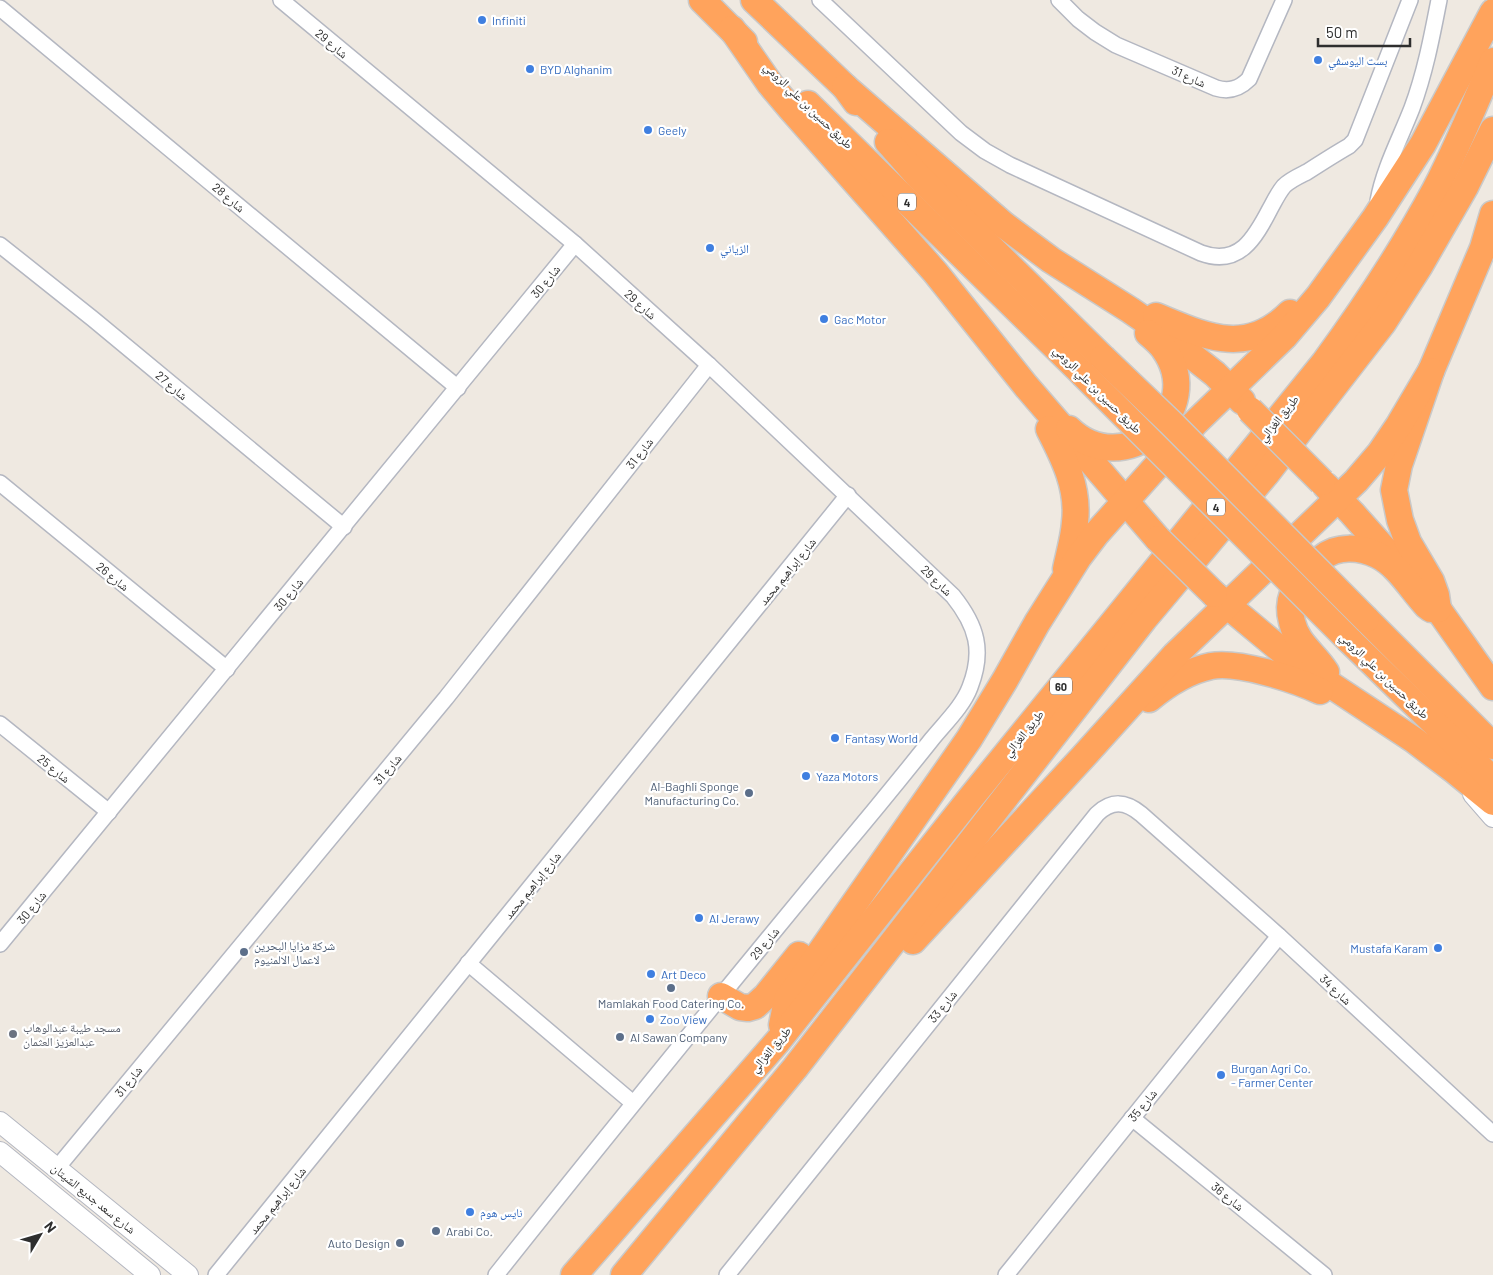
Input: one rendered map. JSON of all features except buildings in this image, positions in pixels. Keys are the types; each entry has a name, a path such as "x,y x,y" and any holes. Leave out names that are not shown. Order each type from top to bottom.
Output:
{"highway":[{"name":"طريق حسين بن علي الرومي","path":"702,0 1493,780"},
{"name":"طريق حسين بن علي الرومي","path":"754,0 845,87 880,133 918,176 1171,423 1493,746"},
{"path":"778,1041 787,1000 969,739 1037,623 1097,533 1195,424 1284,337 1318,297 1375,218 1423,144 1493,12"},
{"path":"732,29 750,57 781,96 935,272 1026,386 1158,539 1221,599 1292,660 1414,740 1493,802"},
{"name":"طريق الغزالي","path":"574,1274 778,1041 969,800 1324,363 1402,249 1436,188 1466,126 1493,61"},
{"path":"845,87 1004,225 1051,260 1130,310 1181,346 1215,374 1330,491 1438,609 1493,687"},
{"name":"طريق الغزالي","path":"624,1275 795,1068 1144,619 1267,473 1383,323 1465,187 1493,130"},
{"path":"1438,609 1436,595 1430,581 1408,542 1400,520 1394,490 1399,465 1431,371 1483,248 1493,214"},
{"path":"1100,291 1157,317 1216,338 1241,339 1264,332 1283,319 1348,254"},
{"path":"1026,386 1075,434 1092,444 1121,447 1140,442 1149,437 1163,424 1172,406 1176,387 1170,358 1158,342 1100,291"},
{"path":"795,1068 1199,630 1221,599 1330,491 1356,481 1380,453 1431,371"},
{"path":"1026,386 1062,454 1073,487 1075,523 1063,582"},
{"path":"1329,684 1323,667 1298,639 1291,621 1290,612 1290,602 1295,587 1323,557 1346,549 1363,550 1379,556 1393,566 1427,606 1431,609 1438,609"},
{"path":"1083,757 1167,685 1188,673 1212,666 1230,665 1270,673 1306,684 1372,713"},
{"path":"721,996 740,1007 748,1008 762,1001 833,913 870,880"}],"street":[{"name":"شارع 29","path":"280,0 575,244 709,365 954,596 966,612 974,630 978,651 976,671 969,690 958,707 633,1103 496,1275"},
{"path":"820,0 961,133 985,151 1010,165 1201,253 1222,257 1235,254 1254,238 1277,196 1286,184 1350,146 1355,140 1410,0"},
{"name":"شارع 31","path":"1059,0 1078,19 1116,45 1216,88 1226,90 1238,88 1249,79 1284,0"},
{"path":"1375,218 1380,191 1388,165 1412,107 1423,73 1439,0"},
{"name":"شارع 28","path":"0,8 458,388"},
{"name":"شارع 30","path":"0,944 575,244"},
{"name":"شارع 27","path":"0,245 93,319 344,527"},
{"name":"شارع 31","path":"57,1168 446,698 709,365"},
{"name":"شارع 26","path":"0,483 226,669"},
{"name":"شارع إبراهيم محمد","path":"216,1275 848,496"},
{"name":"شارع 25","path":"0,724 109,812"},
{"path":"1455,771 1493,817"},
{"name":"شارع 33","path":"727,1275 1097,814 1104,808 1114,804 1124,804 1133,807 1177,846"},
{"name":"شارع 34","path":"1177,846 1279,936 1493,1134"},
{"name":"شارع 35","path":"1008,1274 1279,936"},
{"path":"468,963 633,1103"},
{"name":"شارع 36","path":"1132,1118 1324,1275"},
{"name":"شارع سعد جديع الشيتان","path":"0,1122 188,1275"},
{"name":"شارع سعد جديع الشيتان","path":"0,1152 150,1275"}],"place":[{"name":"Infiniti","path":"482,20"},
{"name":"بست اليوسفي","path":"1318,60"},
{"name":"BYD Alghanim","path":"530,69"},
{"name":"Geely","path":"648,130"},
{"name":"الزياني","path":"710,248"},
{"name":"Gac Motor","path":"824,319"},
{"name":"Fantasy World","path":"835,738"},
{"name":"Yaza Motors","path":"806,776"},
{"name":"Al-Baghli Sponge Manufacturing Co.","path":"749,793"},
{"name":"Al Jerawy","path":"699,918"},
{"name":"Mustafa Karam","path":"1438,948"},
{"name":"شركة مزايا البحرين لاعمال الالمنيوم","path":"244,952"},
{"name":"Art Deco","path":"651,974"},
{"name":"Mamlakah Food Catering Co.","path":"671,988"},
{"name":"Zoo View","path":"650,1019"},
{"name":"مسجد طيبة عبدالوهاب عبدالعزيز العثمان","path":"13,1034"},
{"name":"Al Sawan Company","path":"620,1037"},
{"name":"Burgan Agri Co. - Farmer Center","path":"1221,1075"},
{"name":"نايس هوم","path":"470,1212"},
{"name":"Arabi Co.","path":"436,1231"},
{"name":"Auto Design","path":"400,1243"}]}
